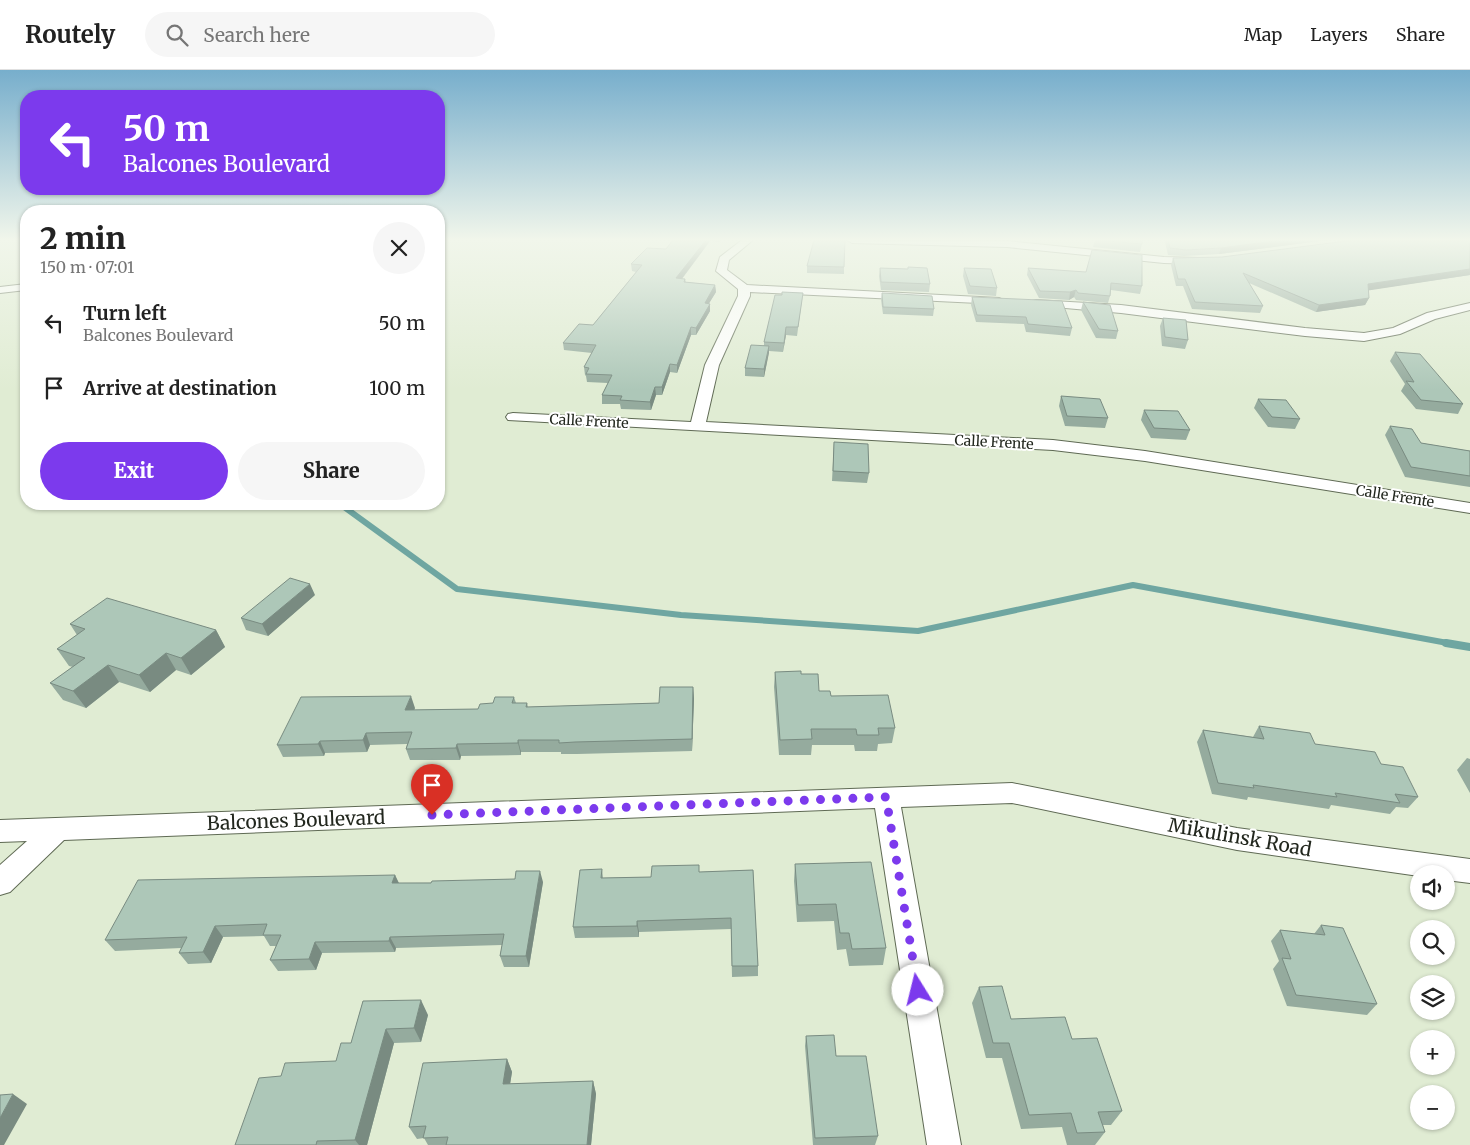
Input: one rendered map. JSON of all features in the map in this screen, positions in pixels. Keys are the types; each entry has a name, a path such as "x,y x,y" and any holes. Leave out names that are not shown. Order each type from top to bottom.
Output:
{"street":[{"path":"696,427 712,365 742,302 744,290"},
{"path":"777,290 1121,309 1305,332 1364,336 1396,331 1431,316 1470,306"},
{"name":"Calle Frente","path":"513,417 1053,445 1146,456 1470,508"},
{"name":"Balcones Boulevard","path":"0,831 1012,793"},
{"name":"Mikulinsk Road","path":"1012,793 1237,839 1470,871"},
{"path":"886,797 944,1145"},
{"path":"0,884 58,829"}],"building":[{"path":"621,290 712,290 705,303 710,304 696,328 691,327 677,365 670,364 662,387 655,387 650,402 620,400 622,396 602,395 612,375 586,374 589,368 584,367 596,345 563,343 579,324 593,325"},
{"path":"1040,290 1076,290 1070,292"},
{"path":"1076,290 1110,290 1110,296 1078,293"},
{"path":"1190,290 1253,290 1263,306 1195,302"},
{"path":"1284,290 1368,290 1369,298 1319,305"},
{"path":"782,292 803,293 798,327 786,327 784,343 764,342 775,295 782,295"},
{"path":"882,293 932,296 934,309 883,307"},
{"path":"972,297 1062,301 1072,328 1028,324 1026,317 977,315"},
{"path":"1083,302 1110,305 1118,331 1099,329"},
{"path":"1163,318 1186,320 1188,340 1165,337"},
{"path":"751,345 769,346 764,369 745,368"},
{"path":"1395,352 1420,354 1463,404 1421,400 1406,381 1414,382"},
{"path":"1061,396 1100,399 1108,418 1067,416"},
{"path":"1258,399 1286,400 1300,419 1272,417"},
{"path":"1144,410 1178,411 1190,430 1154,428"},
{"path":"1390,426 1412,429 1421,443 1470,451 1470,476 1411,467"},
{"path":"834,442 868,444 869,473 833,471"},
{"path":"290,578 310,584 262,624 241,618"},
{"path":"107,598 216,630 181,658 166,653 139,675 108,665 73,691 50,683 85,658 57,649 85,629 70,624"},
{"path":"801,671 801,674 818,674 819,691 830,691 831,696 888,695 895,728 878,728 879,735 857,735 856,729 811,729 812,739 780,740 775,672"},
{"path":"660,687 693,687 692,739 559,743 559,740 518,740 518,743 457,744 456,748 406,749 412,732 366,733 363,740 277,745 301,697 411,696 405,710 478,709 480,704 493,703 495,697 514,697 512,703 527,703 526,707 659,703"},
{"path":"1259,726 1310,733 1315,744 1375,752 1381,764 1403,767 1418,797 1395,794 1400,803 1335,793 1337,797 1253,785 1254,788 1218,783 1203,730 1264,739"},
{"path":"871,862 886,948 852,949 849,933 840,933 836,904 798,905 795,864"},
{"path":"699,865 699,872 753,870 758,966 732,966 731,918 637,921 637,926 573,927 580,870 602,869 601,878 651,877 652,866"},
{"path":"516,871 540,871 526,956 500,956 504,934 390,937 389,941 315,942 309,959 270,960 281,935 263,935 267,924 215,926 203,952 179,953 187,937 105,940 138,880 395,875 392,883 431,883 432,881 515,879"},
{"path":"1321,925 1343,928 1377,1004 1296,995 1282,958 1291,959 1280,930 1325,935"},
{"path":"1002,986 1011,1019 1065,1017 1072,1039 1097,1038 1122,1111 1098,1112 1105,1132 1077,1133 1071,1113 1029,1115 1009,1043 993,1043 979,987"},
{"path":"421,1000 414,1028 386,1029 355,1140 317,1141 316,1145 235,1145 259,1078 281,1076 285,1063 336,1061 341,1043 351,1043 363,1001"},
{"path":"834,1035 836,1056 866,1056 878,1136 815,1138 806,1036"},
{"path":"507,1059 503,1084 593,1081 587,1145 446,1145 448,1137 423,1138 426,1126 409,1127 423,1063"},
{"path":"13,1094 0,1118 0,1095"}],"waterway":[{"path":"348,510 457,589 681,615 918,631 1133,585 1453,644"},
{"path":"1446,643 1470,647"}],"route":[{"path":"432,815 886,797 918,990"}]}
